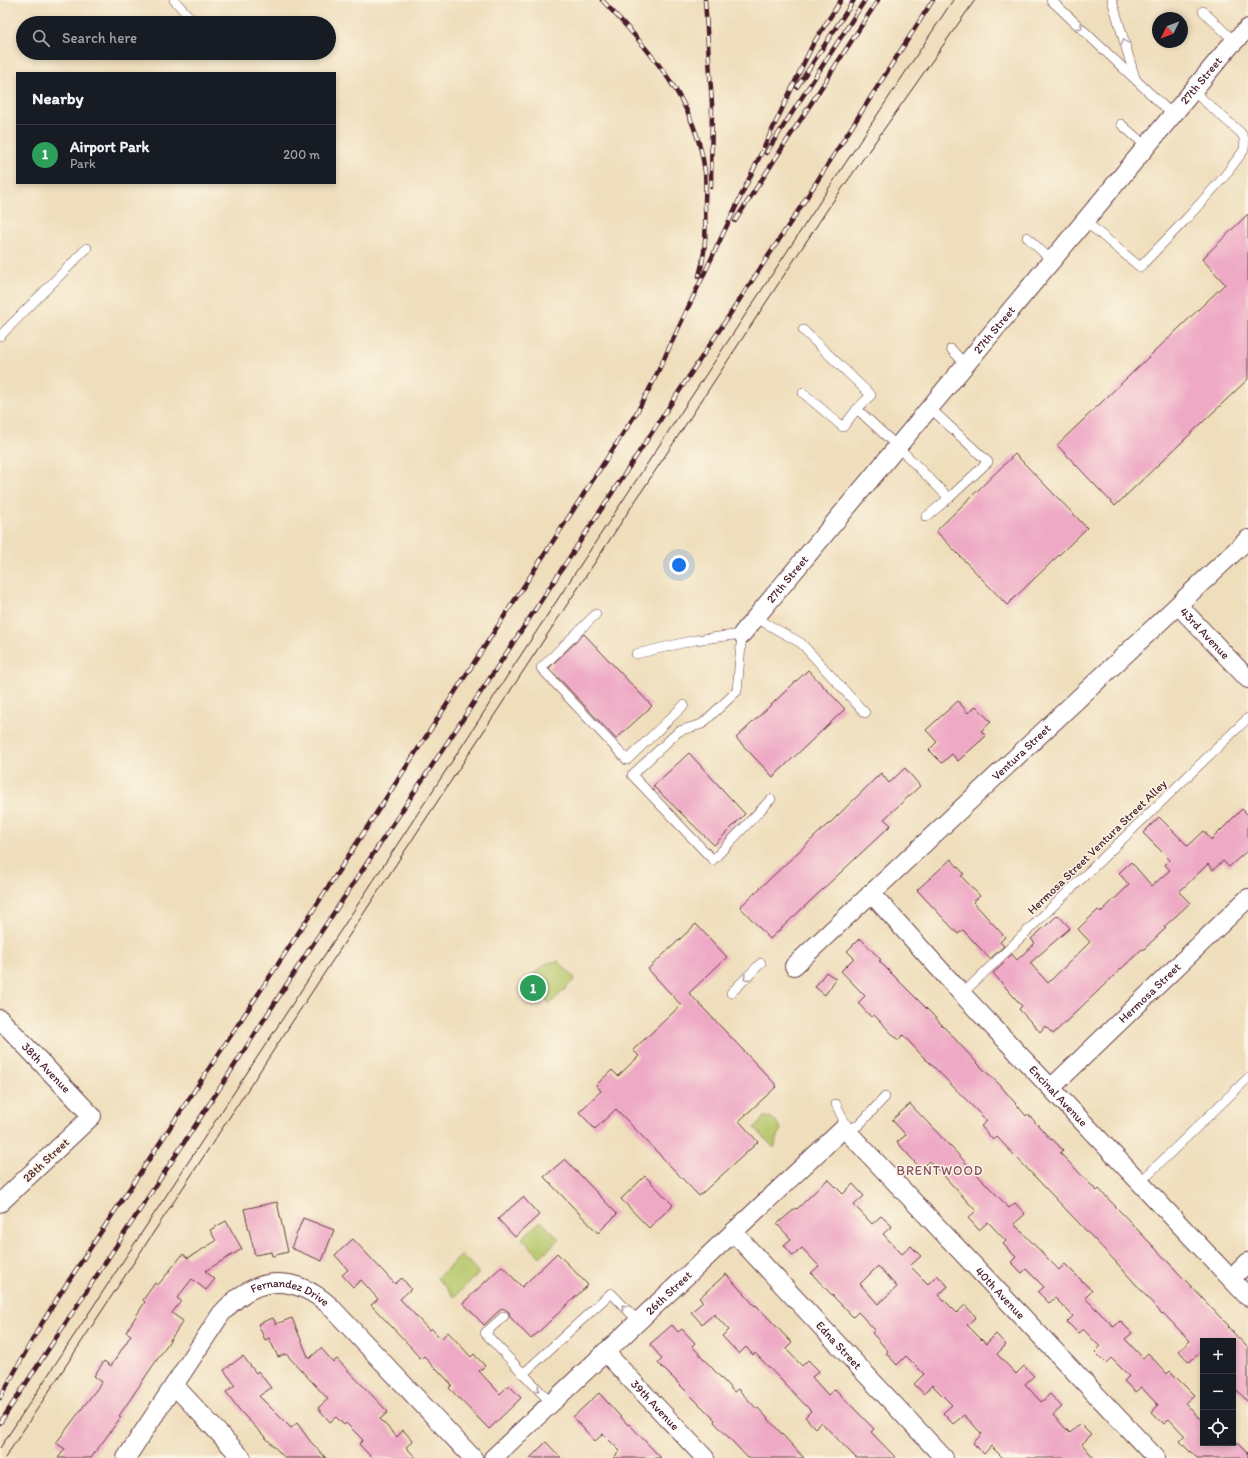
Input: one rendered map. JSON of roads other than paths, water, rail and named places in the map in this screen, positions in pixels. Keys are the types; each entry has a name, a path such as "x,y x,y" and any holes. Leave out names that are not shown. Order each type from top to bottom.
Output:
{"street":[{"name":"27th Street","path":"742,634 1193,91 1234,42 1248,28"},
{"name":"Ventura Street","path":"794,966 1248,539"},
{"name":"43rd Avenue","path":"1178,605 1248,679"},
{"name":"Encinal Avenue","path":"872,893 962,994 1248,1297"},
{"name":"Hermosa Street","path":"1051,1088 1248,898"},
{"name":"38th Avenue","path":"0,1018 92,1116"},
{"name":"28th Street","path":"0,1203 92,1116"},
{"name":"26th Street","path":"493,1458 733,1232 845,1129"},
{"name":"40th Avenue","path":"845,1129 1156,1458"},
{"name":"Edna Street","path":"733,1232 944,1458"},
{"path":"1231,1279 1248,1262"},
{"name":"Fernandez Drive","path":"126,1458 221,1314 231,1302 243,1293 258,1286 273,1283 288,1284 303,1288 317,1295 329,1305 473,1458"},
{"name":"39th Avenue","path":"605,1352 704,1458"},
{"path":"174,1386 242,1458"}],"lane":[{"path":"174,0 189,16"},
{"path":"1051,0 1173,115"},
{"path":"1112,0 1135,79"},
{"path":"1203,11 1234,42"},
{"path":"1085,221 1140,268 1223,178 1244,150 1245,140 1241,133 1193,91"},
{"path":"1121,124 1147,147"},
{"path":"1027,237 1052,261"},
{"path":"0,336 87,248"},
{"path":"803,330 871,395 842,426 803,393"},
{"path":"951,349 966,364"},
{"path":"926,517 988,462 930,408"},
{"path":"857,409 949,498"},
{"path":"596,614 542,668 627,760 684,705"},
{"path":"756,618 801,643 865,713"},
{"path":"636,654 695,640 742,634 737,691 702,724 679,731 632,774 714,860 771,799"},
{"name":"Hermosa Street Ventura Street Alley","path":"962,994 1248,718"},
{"path":"730,993 761,963"},
{"path":"1140,1182 1248,1078"},
{"path":"836,1104 843,1118 845,1129 859,1124 886,1097"},
{"path":"523,1374 611,1293 638,1321"},
{"path":"504,1316 485,1334 551,1403"}],"tram line":[{"path":"0,1448 953,0"},
{"path":"5,1458 827,210 975,0"}],"railway":[{"path":"602,0 637,38 668,78 681,99 692,122 700,146 705,172 705,241 699,276"},
{"path":"705,0 712,104 711,187"},
{"path":"0,1398 60,1294 284,955 637,412 652,384 813,44 841,0"},
{"path":"797,87 854,0"},
{"path":"766,153 865,0"},
{"path":"735,221 878,0"},
{"path":"0,1423 305,956 798,211 933,0"}],"place":[{"name":"Airport Park","path":"533,988"}],"district":[{"name":"BRENTWOOD","path":"940,1170"}]}
